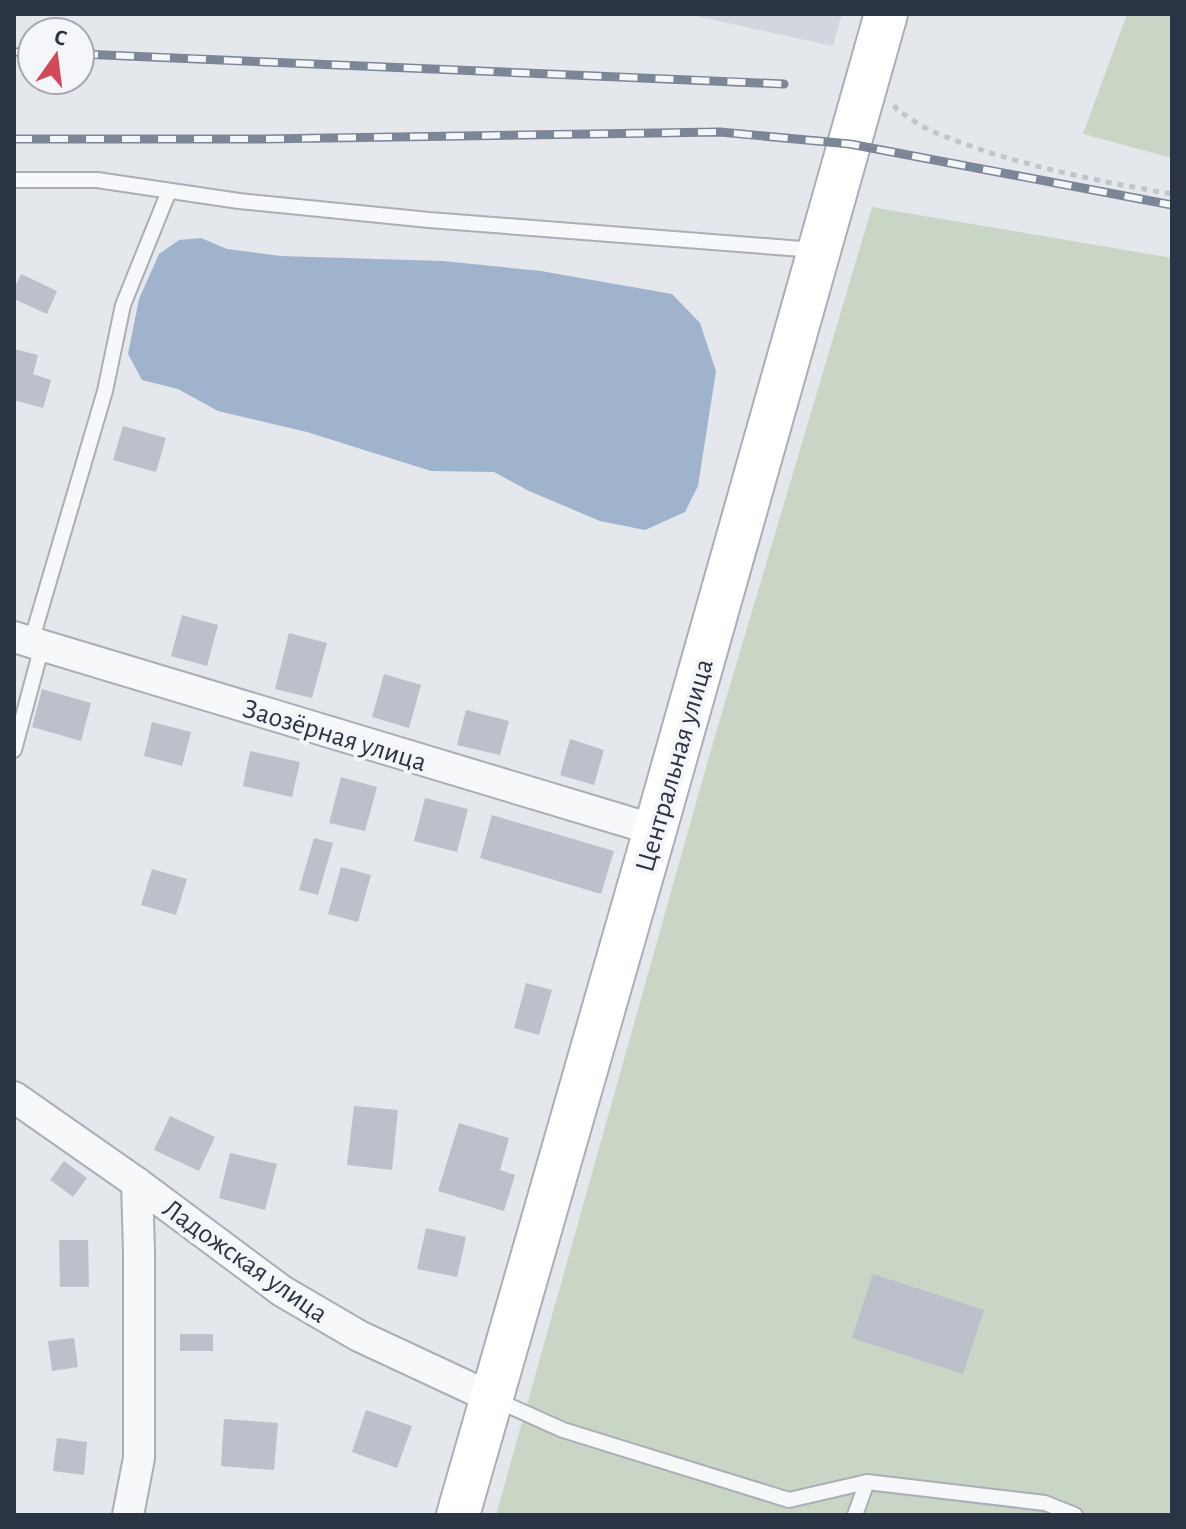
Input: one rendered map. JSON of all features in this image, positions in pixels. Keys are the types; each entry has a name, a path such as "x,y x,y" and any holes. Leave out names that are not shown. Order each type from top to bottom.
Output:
{"street":[{"name":"Центральная улица","path":"458,1515 886,14"},
{"name":"Заозёрная улица","path":"29,642 655,830"},
{"name":"Ладожская улица","path":"14,1097 137,1183 282,1291 359,1336 492,1398"},
{"path":"128,1515 139,1458 137,1183"}],"lane":[{"path":"14,180 97,180 239,201 429,220 819,250"},
{"path":"14,750 29,642 105,391 123,305 169,191"},
{"path":"492,1398 563,1430 789,1500 867,1482 1045,1503 1075,1515"},
{"path":"855,1515 867,1482"}],"path":[{"path":"871,71 897,110 932,131 1011,159 1103,182 1172,194"}],"shaded area":[{"path":"686,14 842,14 833,46"}],"green space":[{"path":"1127,14 1172,14 1172,158 1083,134"},
{"path":"872,207 1172,258 1172,1515 496,1515 712,746"}],"water":[{"path":"201,238 227,249 281,256 443,261 541,271 672,294 700,323 716,371 698,486 685,512 645,530 600,521 529,491 494,472 431,471 307,432 218,411 178,389 142,380 128,354 139,299 159,254 179,240"}],"building":[{"path":"21,274 57,291 47,314 14,299 14,289"},
{"path":"14,349 38,355 33,374 51,380 43,408 14,400"},
{"path":"123,426 166,438 156,472 113,460"},
{"path":"182,615 218,625 207,666 171,656"},
{"path":"289,633 327,643 312,698 275,689"},
{"path":"384,674 421,685 409,728 372,717"},
{"path":"42,689 91,703 81,741 32,727"},
{"path":"466,710 509,721 500,755 457,745"},
{"path":"152,722 191,732 182,766 144,756"},
{"path":"570,739 604,750 594,785 560,775"},
{"path":"250,751 300,762 292,797 243,786"},
{"path":"341,777 377,787 365,831 329,823"},
{"path":"425,798 468,809 457,852 414,841"},
{"path":"492,815 614,851 601,894 480,858"},
{"path":"314,838 333,843 318,895 299,890"},
{"path":"341,867 371,875 358,922 328,914"},
{"path":"152,869 187,879 176,915 141,905"},
{"path":"526,983 552,990 539,1035 514,1028"},
{"path":"354,1106 398,1110 392,1170 347,1165"},
{"path":"170,1116 215,1137 199,1171 154,1150"},
{"path":"459,1123 509,1138 500,1170 515,1175 504,1211 438,1191"},
{"path":"230,1153 277,1164 265,1210 219,1198"},
{"path":"64,1161 87,1178 73,1197 50,1180"},
{"path":"426,1228 466,1237 457,1277 417,1269"},
{"path":"59,1240 88,1240 89,1287 60,1287"},
{"path":"873,1274 984,1310 963,1374 852,1338"},
{"path":"180,1334 213,1334 213,1351 180,1351"},
{"path":"74,1338 78,1367 52,1371 48,1341"},
{"path":"366,1410 412,1426 397,1468 352,1452"},
{"path":"224,1419 278,1423 274,1470 221,1466"},
{"path":"57,1438 87,1442 84,1475 53,1471"}],"railway":[{"path":"96,55 784,84"},
{"path":"14,139 262,139 720,132 850,144 1172,205"}]}
